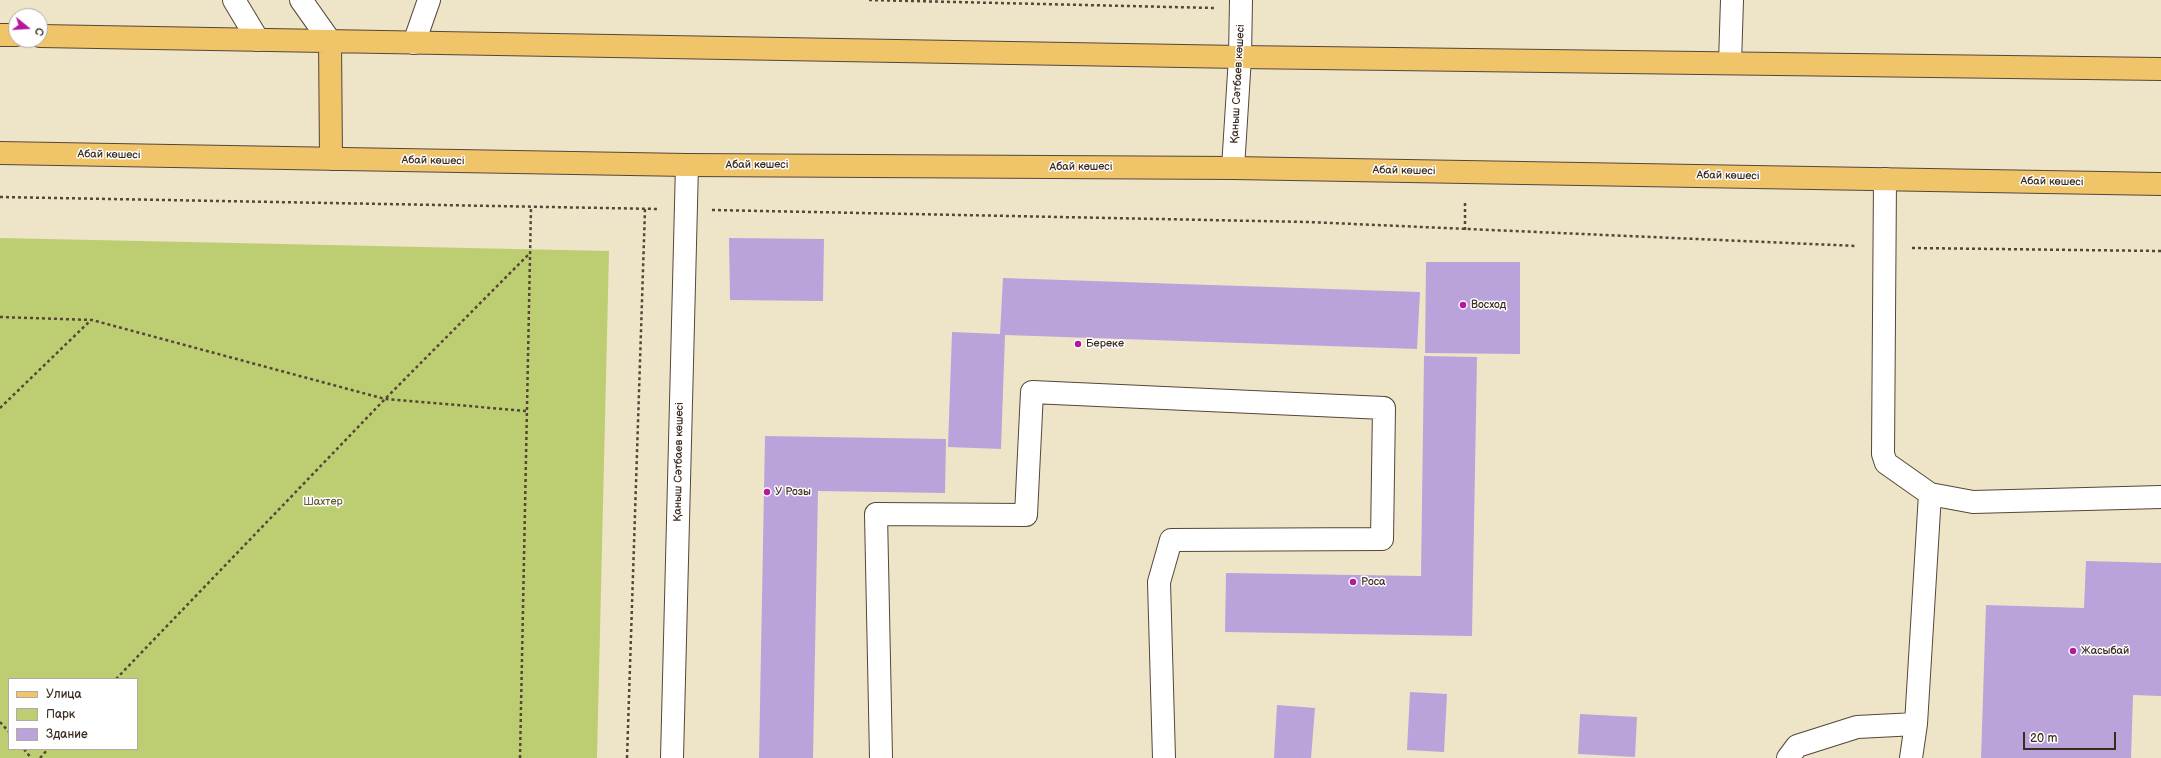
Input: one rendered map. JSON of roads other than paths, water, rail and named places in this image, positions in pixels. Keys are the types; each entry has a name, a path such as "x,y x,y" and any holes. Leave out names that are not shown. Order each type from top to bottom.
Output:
{"main road":[{"path":"48,36 1240,57 2161,69"},
{"path":"330,41 331,159"},
{"name":"Абай көшесі","path":"0,152 686,165 1233,168 2161,184"}],"street":[{"path":"234,0 258,40"},
{"path":"301,0 330,41"},
{"path":"414,43 429,0"},
{"path":"1730,63 1732,0"},
{"name":"Қаныш Сәтбаев көшесі","path":"1233,168 1240,57 1241,4"},
{"name":"Қаныш Сәтбаев көшесі","path":"672,758 686,165"},
{"path":"1885,179 1883,454 1886,463 1930,494 1973,502 2161,497"},
{"path":"881,758 876,514 1026,515 1032,392 1384,408 1382,539 1171,540 1159,582 1164,758"},
{"path":"1911,758 1916,724 1930,494"},
{"path":"1788,758 1797,746 1857,727 1916,724"}],"place":[{"name":"Восход","path":"1463,305"},
{"name":"Береке","path":"1078,344"},
{"name":"У Розы","path":"767,492"},
{"name":"Роса","path":"1353,582"},
{"name":"Жасыбай","path":"2073,651"}],"park label":[{"name":"Шахтер","path":"323,502"}]}
